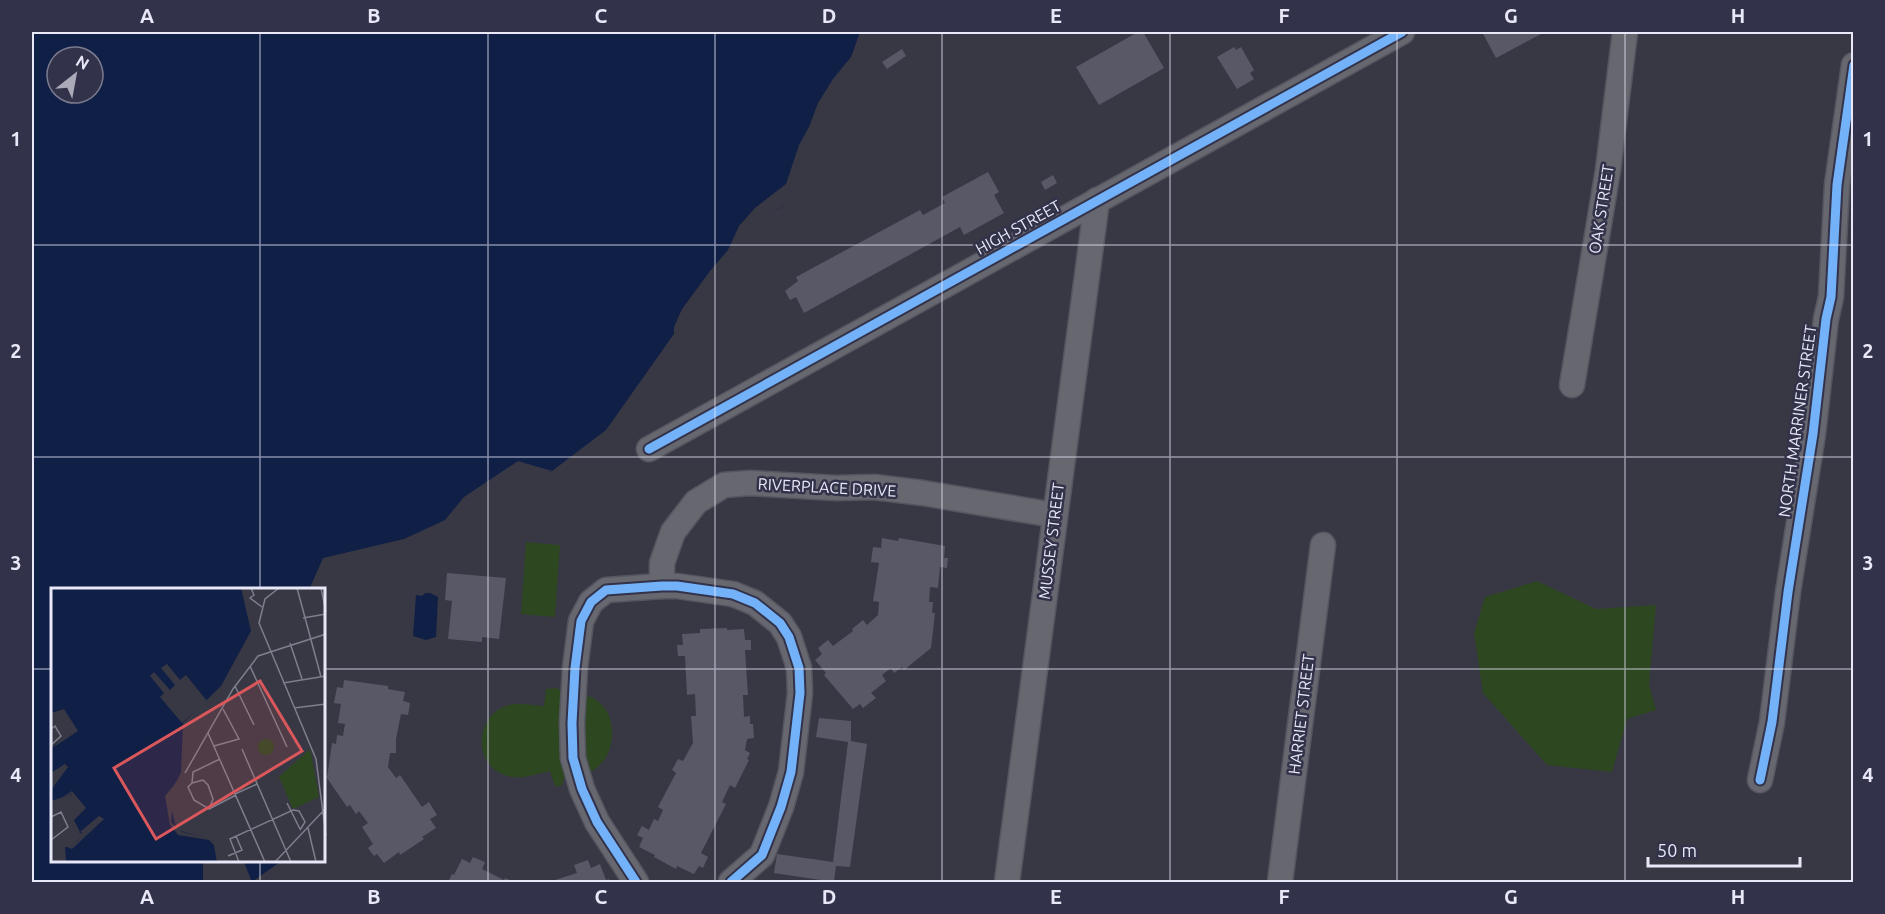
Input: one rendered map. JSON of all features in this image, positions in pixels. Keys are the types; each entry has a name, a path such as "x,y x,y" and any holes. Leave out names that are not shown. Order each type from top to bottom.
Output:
{"street":[{"name":"HIGH STREET","path":"649,449 1402,32"},
{"name":"OAK STREET","path":"1572,385 1608,170 1624,32"},
{"name":"NORTH MARRINER STREET","path":"1761,780 1772,722 1788,592 1831,297 1837,185 1854,65"},
{"name":"MUSSEY STREET","path":"1007,882 1097,200"},
{"name":"RIVERPLACE DRIVE","path":"662,586 662,562 673,532 696,502 724,485 750,483 836,488 874,487 1054,515"},
{"name":"HARRIET STREET","path":"1280,882 1323,545"},
{"path":"636,882 597,822 582,789 573,758 574,668 581,621 591,602 606,590 662,586 697,588 733,594 754,603 780,623 789,637 799,668 800,693 791,772 781,807 762,855 731,882"}],"green space":[{"path":"526,542 560,545 555,617 521,614"},
{"path":"1537,581 1596,609 1656,605 1649,684 1656,710 1627,719 1612,772 1547,765 1483,693 1474,633 1485,597"},
{"path":"557,688 562,692 560,742 565,775 562,785 555,786 550,771 510,777 494,769 487,761 483,751 482,740 488,720 496,712 510,705 544,706 546,689"},
{"path":"588,696 606,710 612,732 607,754 601,764 592,771 588,771 583,749 585,700"}],"water":[{"path":"32,32 868,32 833,96 783,207 758,220 717,273 606,430 552,471 507,481 481,496 446,530 326,589 51,588 51,863 279,863 252,882 32,882"},
{"path":"425,593 438,597 436,637 426,640 413,636 416,595 422,596"}],"pier":[{"path":"860,32 871,32 855,67 832,102 799,180 783,207 772,211 742,241 686,322 674,335 674,327 682,309 728,250 739,226 755,208 786,184 799,145 818,103 833,79 851,57"},
{"path":"518,461 552,471 508,483 483,499 448,533 358,574 370,591 385,601 366,653 361,658 351,660 329,656 326,659 326,588 310,588 323,558 404,539 445,520 464,497"},
{"path":"203,863 244,863 252,882 203,882"}],"building":[{"path":"1138,32 1143,32 1164,68 1099,105 1076,67"},
{"path":"1482,32 1539,32 1541,34 1496,58"},
{"path":"1234,47 1236,50 1241,47 1254,70 1250,73 1254,79 1237,89 1217,57"},
{"path":"902,49 906,56 887,69 882,62"},
{"path":"988,172 999,192 994,195 1004,213 964,235 960,227 804,313 796,297 790,300 785,291 798,281 796,277 920,210 923,215 945,203 942,197"},
{"path":"1053,175 1057,183 1045,190 1041,182"},
{"path":"882,538 898,541 899,538 945,546 944,558 948,558 947,568 940,567 938,588 930,587 929,602 933,602 932,613 935,613 931,648 904,670 902,667 894,673 891,668 882,675 886,681 871,693 876,698 863,708 860,704 853,709 824,675 826,673 815,660 822,654 818,648 828,640 833,646 863,620 867,625 878,615 879,602 873,601 879,563 871,562 873,547 881,548"},
{"path":"447,573 506,578 499,639 482,637 482,642 448,639 452,601 445,600"},
{"path":"727,628 727,630 744,629 745,640 751,640 751,650 745,650 748,695 743,695 744,717 750,716 754,738 747,739 745,750 750,753 747,759 749,760 735,788 730,785 722,802 726,804 701,853 708,857 703,868 699,866 694,874 677,866 676,869 639,847 643,838 637,835 642,826 649,830 654,819 658,821 663,810 658,807 676,773 672,770 678,759 683,761 693,743 691,716 696,716 695,694 687,695 685,656 678,656 677,645 683,645 682,634 700,633 700,629"},
{"path":"344,680 388,686 388,689 405,692 403,701 410,703 408,715 401,714 396,753 390,753 388,767 396,778 400,775 422,807 429,802 437,815 430,819 436,828 422,837 424,839 384,863 368,848 373,844 362,827 368,823 359,811 356,814 350,805 347,807 327,778 332,743 336,744 337,735 343,736 345,724 338,723 341,704 334,703 337,687 343,688"},
{"path":"819,718 851,721 851,741 867,744 850,867 836,866 834,882 774,873 777,854 833,862 848,742 816,737"},
{"path":"473,857 485,862 482,869 504,880 505,878 515,882 448,882 462,859 470,863"},
{"path":"588,860 591,868 600,864 606,880 609,879 610,882 549,882 577,873 574,865"}],"cycle path":[{"path":"649,449 1402,32"},
{"path":"1760,780 1772,722 1788,592 1813,434 1826,319 1831,297 1837,185 1854,65"},
{"path":"636,882 597,822 582,789 573,758 575,668 581,621 591,602 606,590 662,586 733,594 755,603 780,623 789,637 799,668 800,693 791,772 781,807 762,855 731,882"}]}
